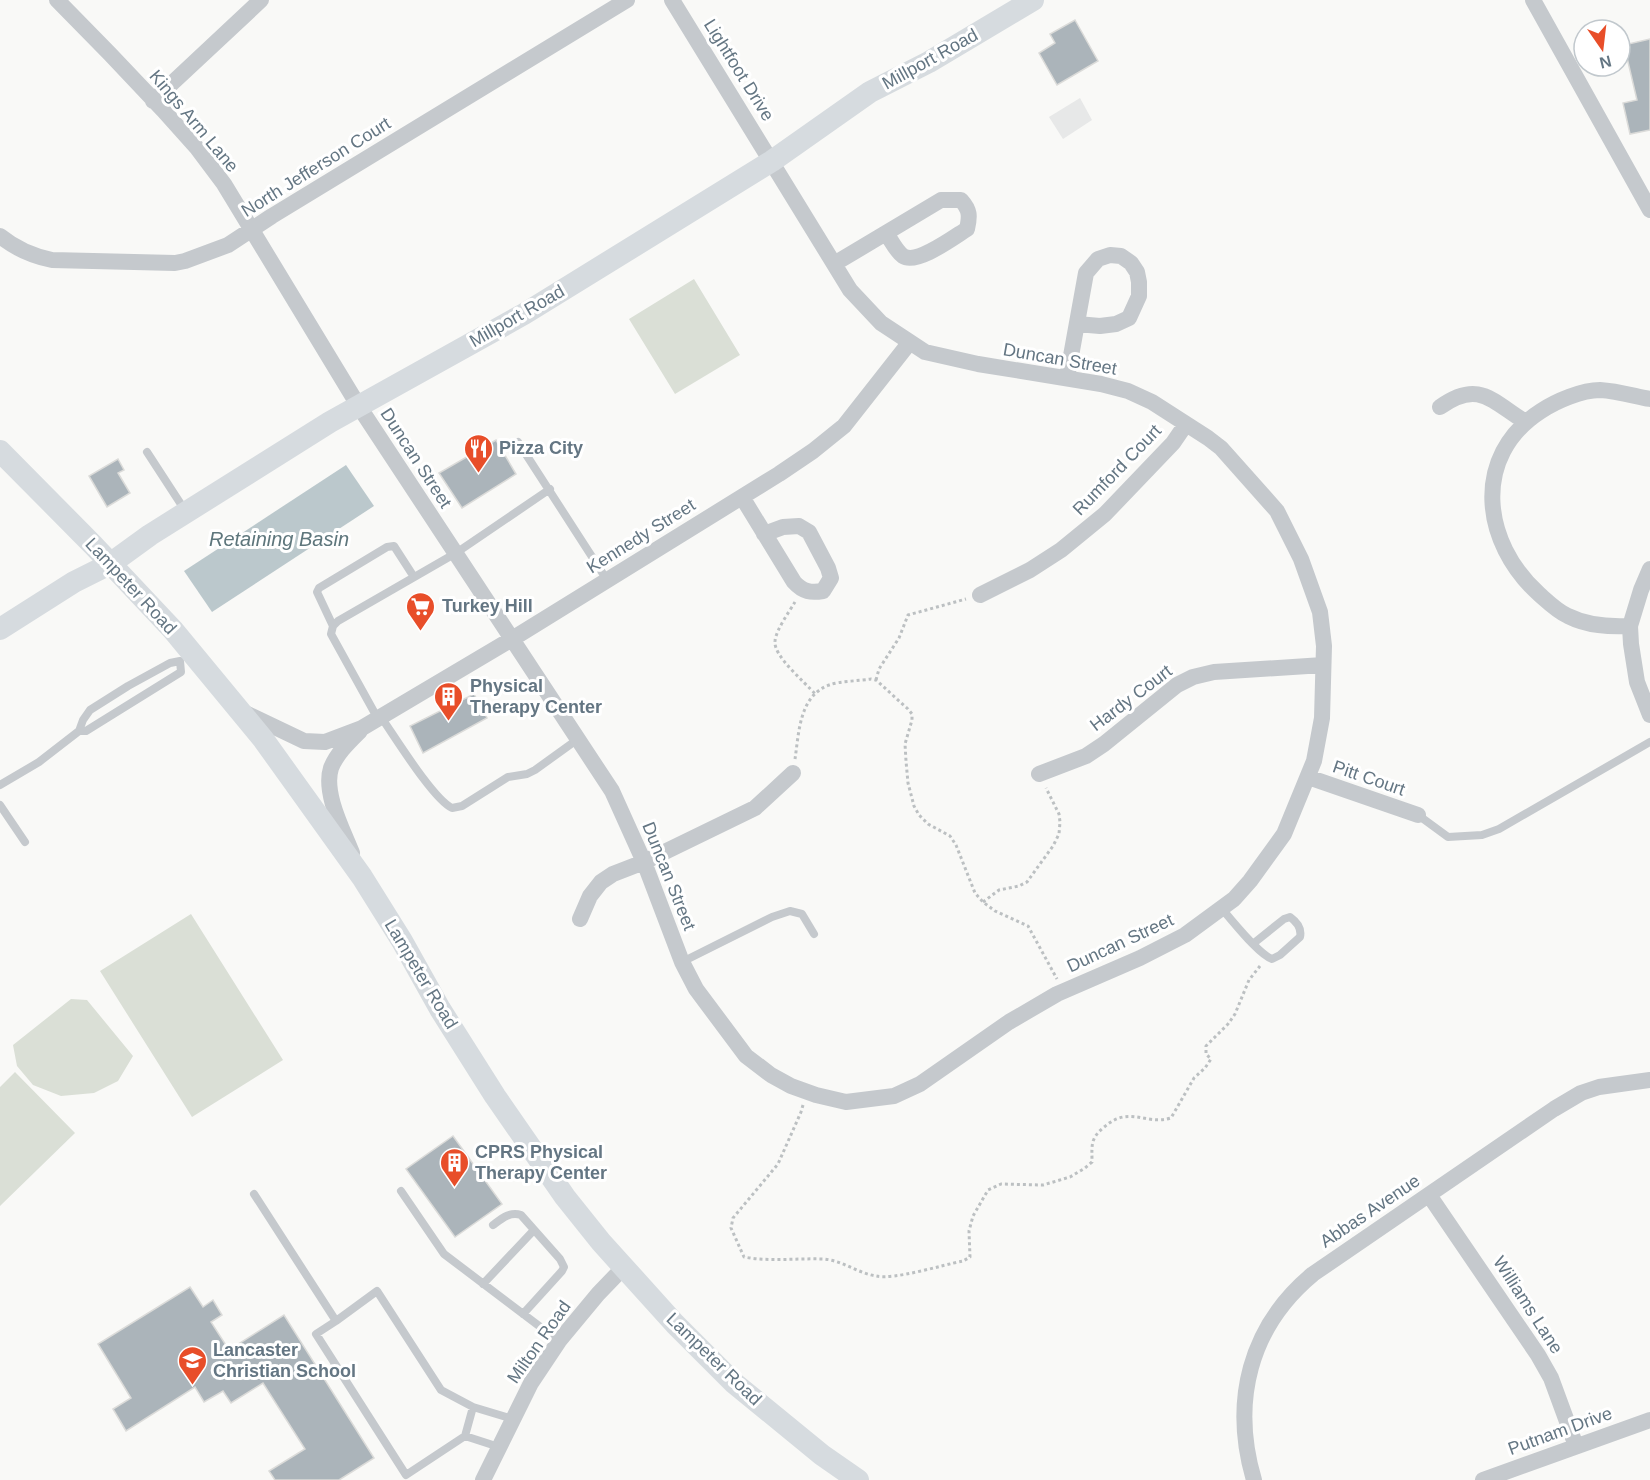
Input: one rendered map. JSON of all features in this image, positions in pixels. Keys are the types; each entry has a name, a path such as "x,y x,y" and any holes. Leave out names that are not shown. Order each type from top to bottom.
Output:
{"main road":[{"name":"Millport Road","path":"0,629 74,582 110,564 150,535 358,405 524,314 772,161 870,92 929,62 1033,0"},
{"name":"Lampeter Road","path":"0,451 110,564 186,656 241,711 263,739 362,878 495,1096 565,1197 675,1324 734,1383 822,1455 858,1480"}],"street":[{"name":"Kings Arm Lane","path":"57,0 111,54 197,148 251,229 358,405"},
{"path":"153,100 261,0"},
{"name":"North Jefferson Court","path":"0,236 24,252 52,260 176,262 213,252 228,245 627,0"},
{"name":"Lightfoot Drive","path":"672,0 772,161"},
{"path":"1533,0 1649,206"},
{"name":"Duncan Street","path":"358,405 612,791 644,862 682,962 696,989 746,1056 771,1075 806,1091 846,1102 894,1096 920,1084 1009,1023 1064,991 1140,958 1185,935 1234,898 1250,882 1284,834 1314,761 1322,718 1324,646 1320,612 1301,559 1277,511 1221,448 1152,402 1128,391 1101,384 952,359 926,352 881,323 850,291 772,161"},
{"path":"834,264 940,200 961,200 969,209 967,229 921,257 909,259 902,256 886,233"},
{"path":"1067,378 1086,273 1098,259 1110,255 1121,256 1131,262 1137,272 1139,296 1129,318 1116,324 1100,326 1077,324"},
{"name":"Kennedy Street","path":"241,711 304,741 325,742 362,728 512,639 813,451 844,426 910,342"},
{"path":"1630,626 1602,627 1581,622 1554,607 1530,586 1511,560 1501,540 1493,513 1493,476 1506,446 1524,422 1551,404 1598,390 1650,399"},
{"path":"1440,407 1450,399 1468,393 1485,395 1524,422"},
{"name":"Rumford Court","path":"980,595 1030,570 1061,550 1106,514 1173,443 1186,424"},
{"path":"742,497 764,534 794,582 801,590 824,591 831,578 809,532 799,526 783,527 764,534"},
{"path":"1650,569 1630,626 1637,682 1650,715"},
{"name":"Hardy Court","path":"1039,774 1086,756 1177,686 1193,677 1214,672 1323,665"},
{"name":"Kennedy Street","path":"362,728 341,750 331,768 329,783 332,800 362,878"},
{"path":"580,919 590,896 601,882 613,874 644,862 755,808 793,772"},
{"name":"Pitt Court","path":"1308,777 1418,815"},
{"name":"Abbas Avenue","path":"1254,1480 1244,1439 1246,1385 1256,1350 1276,1314 1300,1285 1554,1109 1581,1093 1599,1087 1650,1080"},
{"name":"Williams Lane","path":"1429,1195 1538,1355 1551,1378 1576,1446"},
{"name":"Milton Road","path":"483,1480 531,1383 560,1341 598,1294 624,1267"},
{"name":"Putnam Drive","path":"1483,1480 1650,1420"}],"lane":[{"path":"518,442 607,580"},
{"path":"147,452 186,512"},
{"path":"549,489 456,553 338,621 333,626 331,634 380,718 442,801 452,807 462,806 508,777 527,774 535,770 578,739"},
{"path":"333,626 318,598 319,588 387,547 394,546 414,577"},
{"path":"80,731 83,720 90,710 128,686 186,656"},
{"path":"0,785 39,762 80,731 86,731 181,672 186,656"},
{"path":"1418,815 1448,837 1482,835 1499,829 1650,742"},
{"path":"0,805 25,843"},
{"path":"1221,908 1267,957 1272,959 1280,956 1300,937 1301,932 1290,917 1284,919 1254,943"},
{"path":"682,962 772,917 790,911 802,914 814,934"},
{"path":"400,1191 444,1254 560,1341"},
{"path":"254,1194 336,1321"},
{"path":"493,1225 507,1215 518,1213 560,1259 564,1267 523,1314"},
{"path":"483,1284 534,1230"},
{"path":"473,1407 465,1436 406,1477 316,1335 378,1291 441,1390 473,1407 513,1419"},
{"path":"465,1436 499,1447"}],"path":[{"path":"801,590 775,638 774,645 783,660 815,694"},
{"path":"876,680 879,669 899,638 908,615 980,595"},
{"path":"793,772 802,713 815,694 828,685 876,680 909,708 912,714 906,744 906,761 908,783 914,806 919,815 928,824 950,836 956,845 975,893 983,902 994,910 1028,926 1064,991"},
{"path":"983,902 999,890 1027,882 1059,834 1059,814 1039,774"},
{"path":"806,1091 801,1112 778,1164 733,1218 731,1228 744,1257 761,1260 825,1259 840,1262 874,1276 887,1277 963,1261 970,1257 969,1231 973,1216 988,1190 1001,1185 1042,1185 1070,1178 1092,1162 1094,1135 1112,1119 1122,1116 1164,1120 1171,1118 1194,1078 1211,1059 1206,1054 1206,1046 1235,1014 1249,981 1267,957"}],"shaded area":[{"path":"1080,98 1092,120 1063,139 1049,117"},
{"path":"694,279 740,355 675,394 629,319"},
{"path":"191,914 283,1060 192,1117 100,971"},
{"path":"71,999 87,1000 133,1056 118,1081 94,1093 61,1096 33,1085 17,1066 13,1045"},
{"path":"15,1072 75,1133 0,1206 0,1087"}],"water":[{"name":"Retaining Basin","path":"346,465 374,506 212,612 184,571"}],"building":[{"path":"1075,20 1098,61 1057,85 1039,53 1055,43 1050,34"},
{"path":"1650,39 1650,130 1630,134 1623,103 1637,100 1632,78 1632,43"},
{"name":"Pizza City","path":"496,440 516,474 462,508 439,473"},
{"path":"118,459 124,470 118,473 130,493 107,507 89,476"},
{"name":"Physical Therapy Center","path":"474,694 487,718 423,753 410,726"},
{"name":"CPRS Physical Therapy Center","path":"453,1136 502,1204 455,1237 406,1169"},
{"name":"Lancaster Christian School","path":"190,1287 203,1307 213,1300 222,1315 211,1322 229,1350 284,1315 374,1458 339,1480 275,1480 269,1471 305,1449 263,1383 231,1403 223,1391 204,1402 195,1387 126,1431 113,1409 131,1398 98,1344"}],"place":[{"name":"Pizza City","path":"478,474"},
{"name":"Turkey Hill","path":"421,632"},
{"name":"Physical Therapy Center","path":"449,722"},
{"name":"CPRS Physical Therapy Center","path":"454,1188"},
{"name":"Lancaster Christian School","path":"192,1386"}]}
